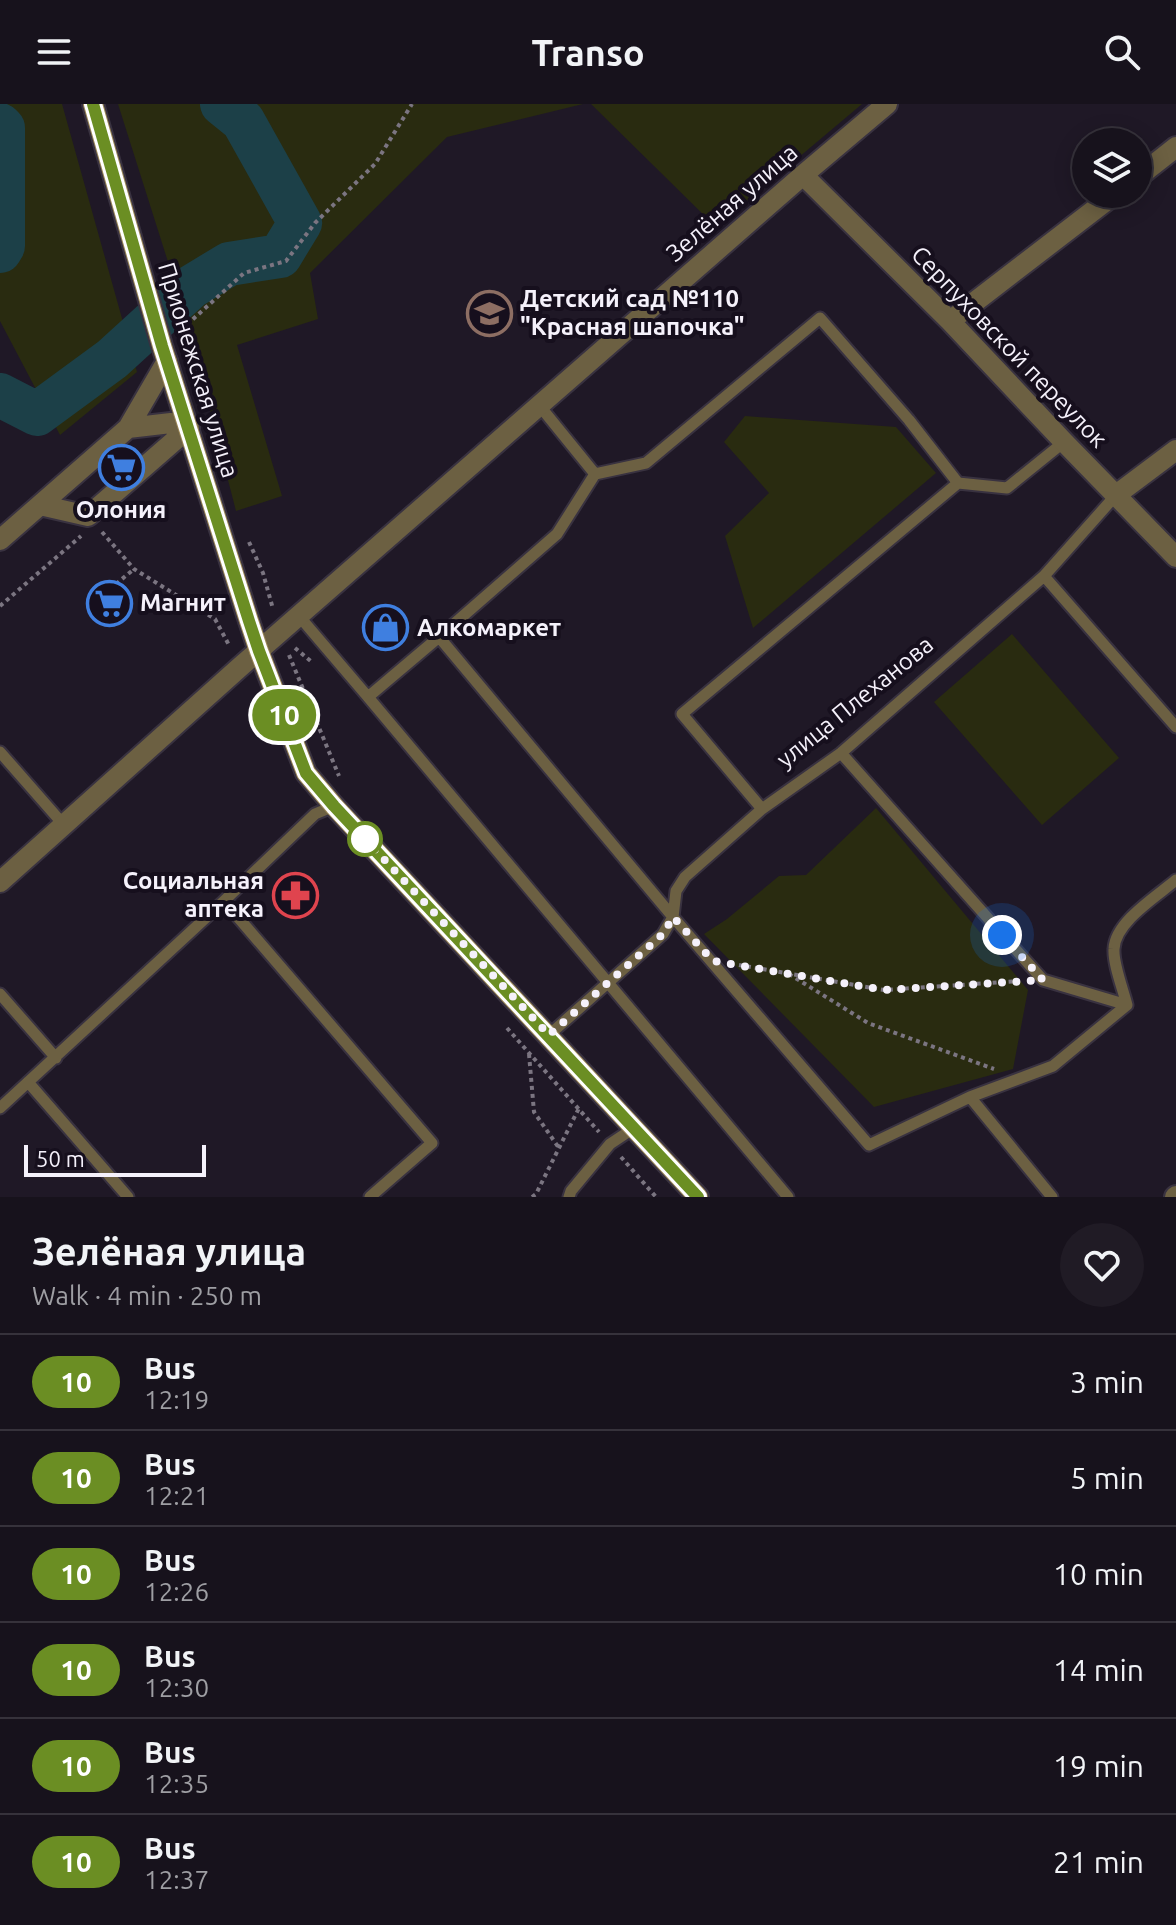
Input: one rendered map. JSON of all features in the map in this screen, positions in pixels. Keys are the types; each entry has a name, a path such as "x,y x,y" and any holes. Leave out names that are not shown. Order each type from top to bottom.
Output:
{"main road":[{"name":"Прионежская улица","path":"93,104 164,354 259,651 306,773 698,1197"}],"street":[{"name":"Зелёная улица","path":"0,882 240,667 887,104"},
{"path":"1152,166 1176,147"},
{"name":"Серпуховской переулок","path":"803,175 950,321 1176,557"},
{"path":"950,321 1097,208"},
{"path":"0,540 128,428 164,354"},
{"path":"128,428 171,423 189,428"},
{"path":"40,505 88,516 189,428"},
{"name":"улица Плеханова","path":"1116,495 1176,450"}],"lane":[{"path":"368,697 557,534 595,474 646,463 820,318 909,420 958,483"},
{"path":"539,405 595,474"},
{"path":"762,809 682,714 958,483 1007,488 1064,442"},
{"name":"улица Плеханова","path":"549,1035 663,934 673,917 676,891 685,877 762,809 841,753 1044,576 1116,495"},
{"path":"1044,576 1176,727"},
{"path":"299,616 788,1197"},
{"path":"439,637 869,1145 970,1097 1053,1066 1127,1005"},
{"path":"0,752 63,824"},
{"path":"841,753 1043,980 1127,1005"},
{"path":"0,1108 315,814 334,806"},
{"path":"1127,1005 1114,952 1116,936 1125,923 1176,880"},
{"path":"224,901 432,1143 370,1197"},
{"path":"0,994 56,1058"},
{"path":"28,1082 128,1197"},
{"path":"970,1097 1052,1197"},
{"path":"569,1197 610,1144 634,1128"}],"path":[{"path":"179,332 244,273 286,261 315,223 375,164 412,104"},
{"path":"88,516 134,569 215,619 240,667"},
{"path":"247,536 263,573 274,613"},
{"path":"116,584 134,569"},
{"path":"4,602 9,609"},
{"path":"293,662 340,777"},
{"path":"713,961 884,990 1043,980"},
{"path":"787,973 868,1023 1018,1078"},
{"path":"528,1052 534,1112 559,1148"},
{"path":"532,1197 579,1108"}],"green space":[{"path":"0,104 62,104 137,372 60,435 0,321"},
{"path":"118,104 583,104 447,137 310,273 318,319 237,345 282,496 236,511 188,325"},
{"path":"591,104 862,104 716,227"},
{"path":"745,416 896,427 936,473 753,628 725,536 769,493 724,442"},
{"path":"1012,634 1119,758 1042,825 934,702"},
{"path":"876,808 1028,990 1013,1069 874,1107 704,934 779,876 806,875"}],"waterway":[{"path":"0,395 37,414 112,359 191,287 229,264 280,256 300,223 243,121 222,104"},
{"path":"0,125 3,128 3,246 0,251"}],"bus line":[{"name":"10","path":"93,104 162,346 249,621 306,773 698,1197"}],"place":[{"name":"Детский сад №110 \"Красная шапочка\"","path":"489,313"},
{"name":"Олония","path":"121,468"},
{"name":"Магнит","path":"109,603"},
{"name":"Алкомаркет","path":"386,628"},
{"name":"Социальная аптека","path":"295,895"}],"route":[{"path":"365,839 549,1035 663,934 673,917 713,961 884,990 1043,980 1002,935"}]}
